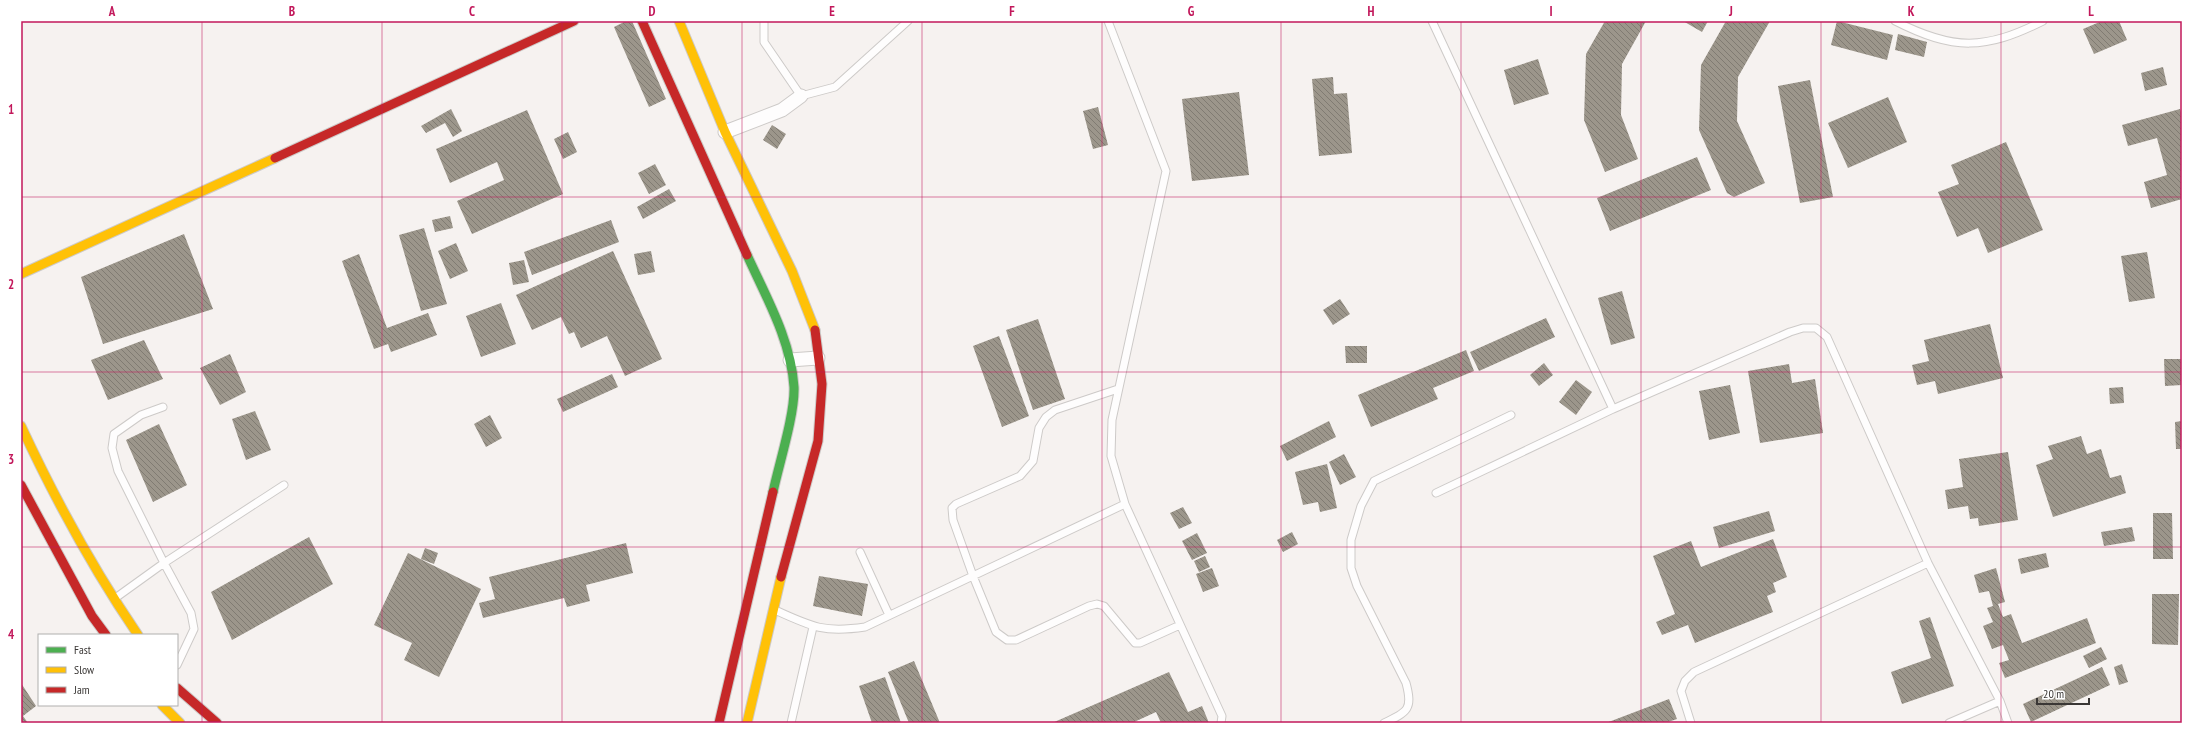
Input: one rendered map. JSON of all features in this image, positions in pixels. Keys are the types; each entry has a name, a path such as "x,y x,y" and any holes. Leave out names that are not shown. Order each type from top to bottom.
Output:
{"street":[{"path":"21,274 574,21"},
{"path":"642,21 782,333 790,360 794,388 790,416 719,723"},
{"path":"679,21 726,132 792,271 815,331 822,384 818,441 786,557 747,723"},
{"path":"726,132 782,110 801,96"},
{"path":"790,360 818,358"},
{"path":"21,426 52,492 113,600 137,634"},
{"path":"21,485 92,616 105,634"},
{"path":"178,689 217,723"},
{"path":"163,706 180,723"}],"lane":[{"path":"764,21 764,42 801,96 835,87 908,21"},
{"path":"1108,21 1166,171 1112,420 1111,456 1125,504 1222,716 1221,723"},
{"path":"1432,21 1613,409"},
{"path":"1895,21 1950,43 1985,44 2016,35 2043,21"},
{"path":"1436,493 1613,409 1790,332 1803,328 1816,328 1827,337 1928,562 2000,702 2008,723"},
{"path":"1118,389 1055,410 1046,417 1039,428 1033,461 1020,476 956,504 952,508 953,520 973,576 996,632 1007,640 1016,640 1089,606 1097,604 1104,606 1135,643 1140,643 1180,625"},
{"path":"163,407 141,415 114,434 112,448 118,471 164,564 191,613 194,628 178,663"},
{"path":"1384,723 1405,712 1409,708 1410,699 1406,683 1357,586 1351,568 1350,540 1361,506 1374,481 1511,415"},
{"path":"113,600 164,564 284,485"},
{"path":"774,609 813,627 847,630 865,627 1125,504"},
{"path":"860,552 890,615"},
{"path":"1691,723 1681,691 1686,681 1694,672 1928,562"},
{"path":"791,723 813,627"},
{"path":"1949,723 2000,702"}],"building":[{"path":"626,21 632,21 666,99 649,107 614,27"},
{"path":"1605,21 1646,21 1622,64 1621,115 1638,159 1605,172 1584,120 1586,54"},
{"path":"1683,21 1708,21 1702,32"},
{"path":"1726,21 1770,21 1738,77 1737,121 1765,183 1734,197 1727,193 1699,130 1701,65"},
{"path":"1837,21 1893,35 1887,60 1831,45"},
{"path":"2102,21 2119,21 2127,40 2094,54 2083,29"},
{"path":"1898,34 1927,42 1924,57 1895,50"},
{"path":"1538,59 1549,94 1514,105 1504,70"},
{"path":"2163,67 2167,85 2145,91 2141,73"},
{"path":"1333,77 1334,94 1347,93 1352,153 1319,156 1312,79"},
{"path":"1810,80 1833,197 1800,203 1778,86"},
{"path":"1239,92 1249,175 1192,181 1182,99"},
{"path":"1888,97 1907,142 1848,168 1828,123"},
{"path":"1098,107 1108,145 1093,149 1083,111"},
{"path":"451,109 462,131 453,137 445,123 426,133 421,126"},
{"path":"2180,109 2182,115 2182,199 2151,208 2144,182 2167,175 2157,138 2128,146 2122,125"},
{"path":"527,110 563,194 472,234 457,201 504,180 497,162 450,183 436,149"},
{"path":"772,125 786,134 777,149 763,140"},
{"path":"568,132 577,152 563,159 554,139"},
{"path":"2006,142 2043,230 1988,253 1978,228 1957,237 1938,192 1959,184 1951,165"},
{"path":"1697,157 1711,190 1610,231 1597,198"},
{"path":"655,164 666,185 649,194 638,173"},
{"path":"669,189 676,201 643,219 637,207"},
{"path":"450,216 453,228 435,232 432,220"},
{"path":"611,220 619,242 532,275 524,252"},
{"path":"424,228 447,304 421,311 399,235"},
{"path":"184,234 213,309 103,344 81,277"},
{"path":"456,243 468,271 450,279 438,251"},
{"path":"613,251 662,359 625,376 607,336 581,348 574,332 569,334 561,317 532,330 516,295"},
{"path":"651,251 655,272 638,275 634,254"},
{"path":"2147,252 2155,298 2129,302 2121,256"},
{"path":"359,254 387,328 428,313 437,335 391,352 388,344 374,349 342,261"},
{"path":"524,260 529,282 513,285 509,263"},
{"path":"1622,291 1635,338 1611,345 1598,298"},
{"path":"1340,299 1350,314 1333,325 1323,310"},
{"path":"501,303 516,344 481,357 466,316"},
{"path":"1546,318 1555,337 1479,371 1470,352"},
{"path":"1038,319 1065,399 1033,410 1006,330"},
{"path":"1990,324 2003,378 1938,394 1935,381 1917,385 1912,365 1929,361 1924,340"},
{"path":"999,336 1029,416 1002,427 973,346"},
{"path":"144,340 163,379 108,400 91,360"},
{"path":"1345,346 1367,346 1367,363 1346,363"},
{"path":"1466,350 1474,371 1433,388 1438,399 1371,427 1358,395"},
{"path":"230,354 246,392 220,405 200,368"},
{"path":"2164,359 2182,359 2182,385 2165,386"},
{"path":"1544,363 1553,375 1539,386 1530,375"},
{"path":"1789,364 1792,383 1815,379 1823,433 1760,443 1748,371"},
{"path":"612,374 618,387 563,412 557,399"},
{"path":"1576,380 1592,392 1576,415 1559,402"},
{"path":"1730,385 1740,433 1709,440 1699,391"},
{"path":"2123,387 2124,403 2110,404 2109,388"},
{"path":"255,411 271,450 246,460 232,419"},
{"path":"490,415 502,438 486,447 474,424"},
{"path":"1329,421 1336,437 1287,461 1280,446"},
{"path":"2182,421 2182,449 2176,449 2175,422"},
{"path":"159,424 187,485 153,502 126,440"},
{"path":"2081,436 2087,454 2101,449 2110,478 2121,475 2126,493 2053,517 2036,465 2053,459 2048,446"},
{"path":"2008,452 2018,520 1979,526 1978,518 1970,519 1968,506 1948,509 1945,490 1963,487 1959,459"},
{"path":"1344,454 1356,477 1340,485 1329,462"},
{"path":"1327,464 1337,508 1320,512 1318,502 1303,505 1295,472"},
{"path":"1183,507 1192,523 1179,529 1170,513"},
{"path":"1769,511 1775,531 1719,548 1713,527"},
{"path":"2153,513 2172,513 2173,559 2153,559"},
{"path":"2132,527 2135,541 2104,546 2101,532"},
{"path":"1292,532 1298,544 1283,552 1277,540"},
{"path":"1197,533 1207,553 1192,560 1182,541"},
{"path":"309,537 333,584 232,640 211,592"},
{"path":"1773,539 1787,577 1773,583 1776,592 1767,596 1773,612 1695,643 1688,625 1662,635 1656,622 1675,614 1653,556 1691,541 1701,567"},
{"path":"626,543 633,573 586,585 590,601 567,607 564,598 483,618 479,603 495,599 489,577"},
{"path":"425,548 438,553 434,564 421,559"},
{"path":"408,553 481,589 439,677 404,660 412,643 374,625"},
{"path":"2046,553 2049,567 2021,574 2018,559"},
{"path":"1205,556 1210,567 1199,572 1194,561"},
{"path":"1212,568 1219,586 1203,592 1196,574"},
{"path":"1996,568 2005,602 1998,604 2003,617 2011,614 2022,643 2087,618 2096,643 2005,678 1999,663 2009,660 2003,645 1992,649 1983,626 1993,622 1987,608 1993,606 1989,591 1979,593 1974,575"},
{"path":"819,576 868,584 862,616 813,606"},
{"path":"2152,594 2179,594 2178,645 2152,644"},
{"path":"1930,617 1954,686 1902,704 1891,672 1931,658 1919,621"},
{"path":"2101,647 2107,659 2089,668 2083,656"},
{"path":"914,661 940,723 909,723 888,672"},
{"path":"2122,664 2128,682 2119,685 2114,667"},
{"path":"2102,667 2110,685 2031,722 2023,704"},
{"path":"1169,672 1188,712 1202,706 1209,723 1161,723 1156,712 1132,723 1052,723"},
{"path":"885,677 901,723 872,723 859,686"},
{"path":"21,683 36,706 23,716 28,723 21,723"},
{"path":"1669,699 1677,719 1665,723 1606,723"}],"traffic: fast":[{"path":"747,255 783,336 792,370 794,387 792,411 773,492"}],"traffic: slow":[{"path":"679,21 725,132 792,271 815,330"},
{"path":"21,274 275,158"},
{"path":"21,426 75,533 121,610 137,634"},
{"path":"747,723 781,577"},
{"path":"163,706 180,723"}],"traffic: jam":[{"path":"275,158 574,21"},
{"path":"642,21 747,255"},
{"path":"781,577 818,441 822,384 815,330"},
{"path":"21,485 92,616 105,634"},
{"path":"719,723 773,492"},
{"path":"178,689 217,723"}]}
